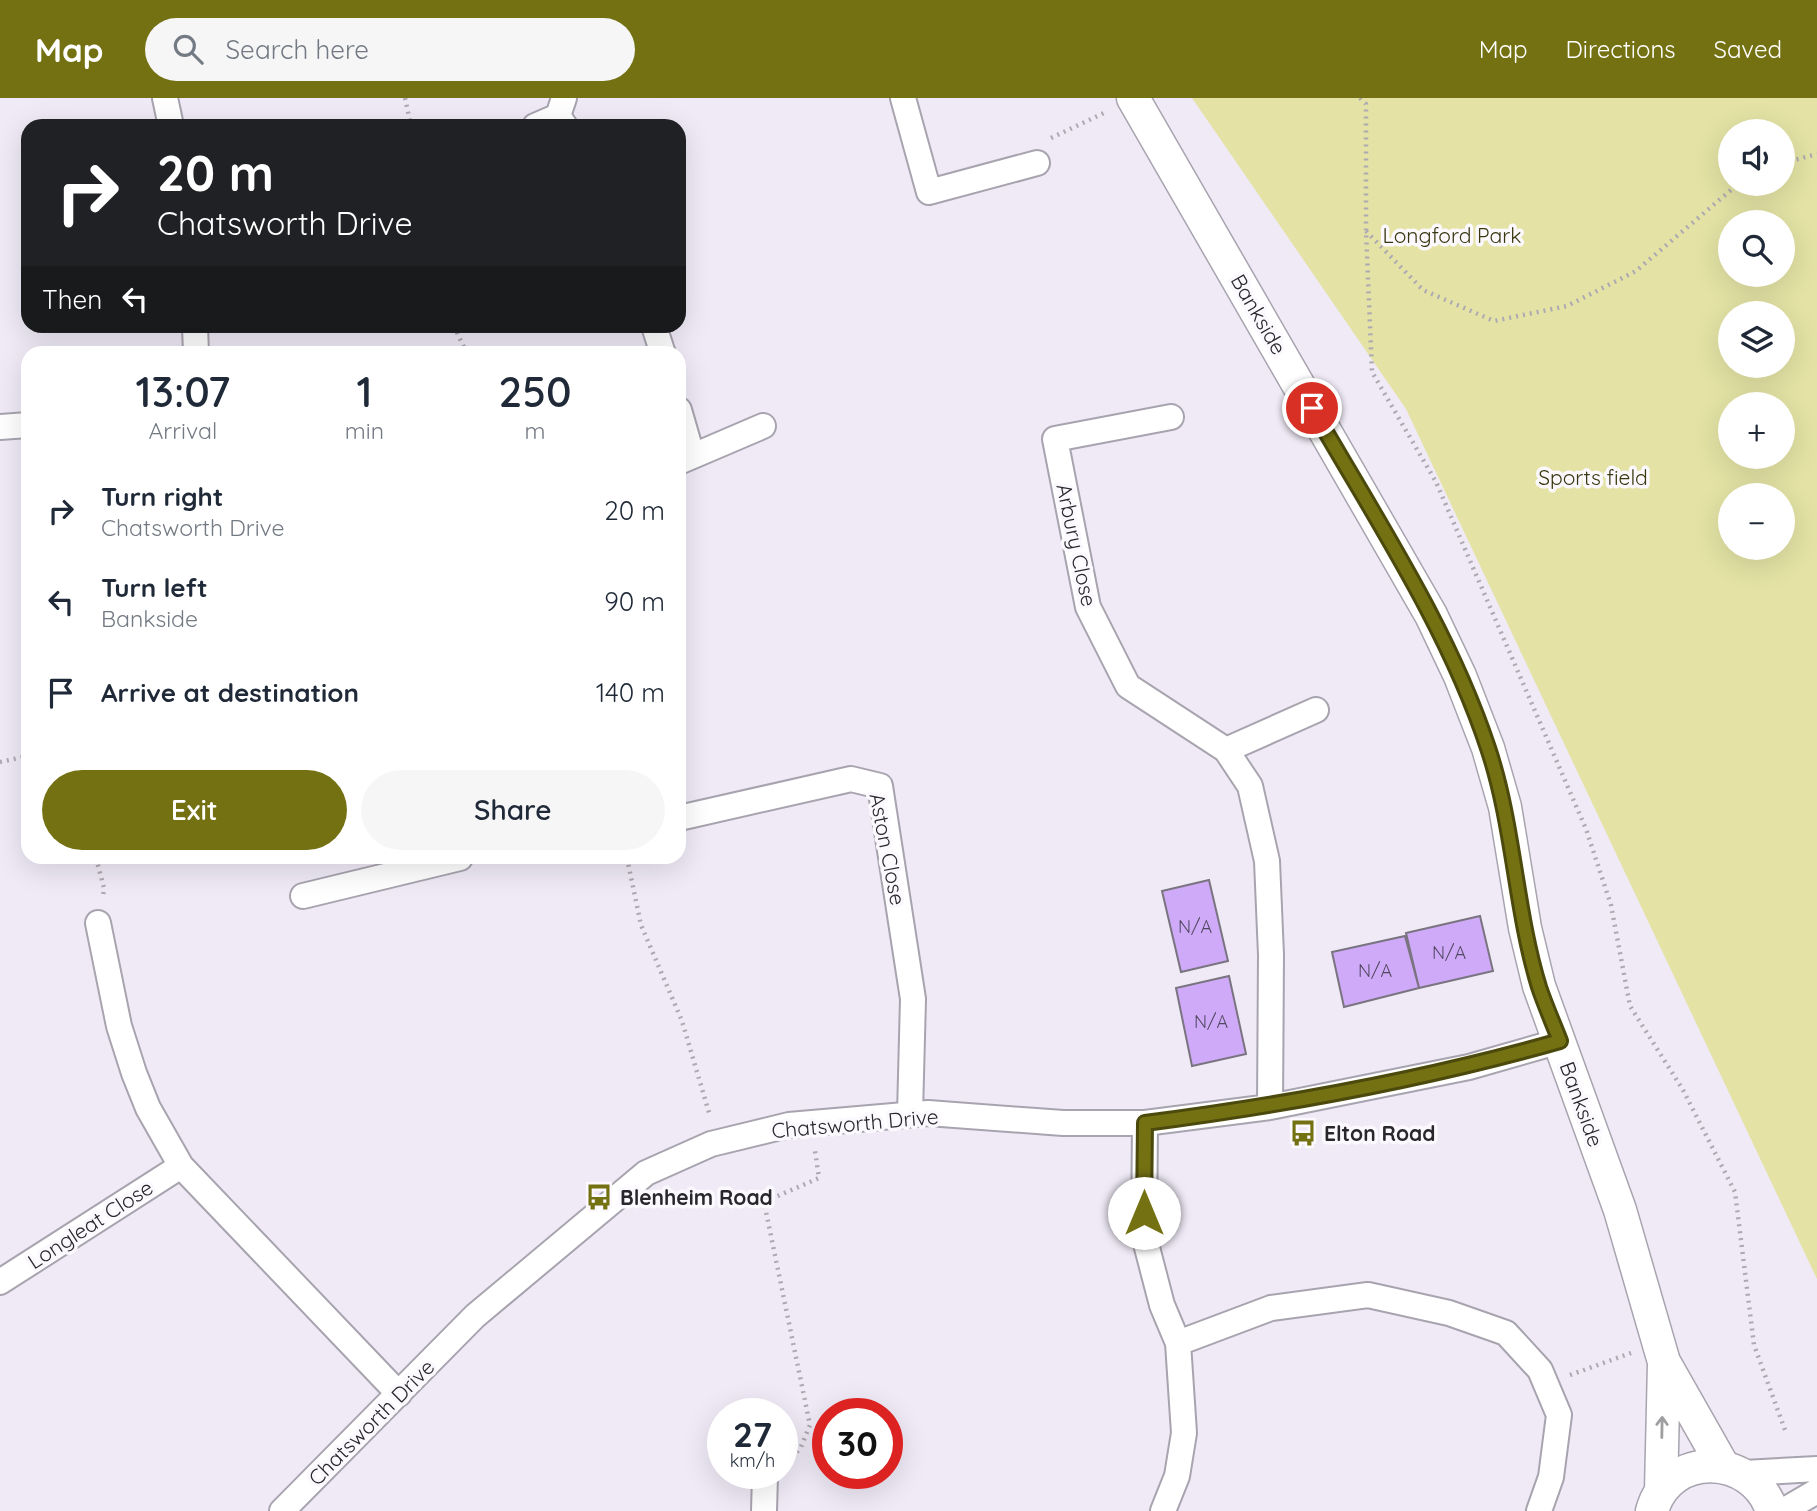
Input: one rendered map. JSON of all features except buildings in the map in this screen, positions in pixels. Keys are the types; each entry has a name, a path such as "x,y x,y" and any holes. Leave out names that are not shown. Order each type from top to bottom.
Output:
{"street":[{"path":"165,98 170,119"},
{"path":"903,98 929,192 1037,163"},
{"name":"Bankside","path":"1133,99 1424,603 1460,676 1488,748 1505,807 1525,928 1539,986 1620,1210 1661,1353 1733,1470 1758,1485 1768,1499 1772,1511"},
{"name":"Arbury Close","path":"1171,417 1055,439 1088,607 1128,686 1226,750 1250,786 1267,861 1271,955 1270,1107"},
{"path":"0,427 21,426"},
{"path":"686,458 762,426"},
{"path":"1226,750 1316,710"},
{"name":"Aston Close","path":"686,816 850,779 880,786 913,999 910,1114"},
{"path":"303,896 435,864"},
{"path":"98,923 119,1027 134,1073 148,1108 181,1166 399,1394"},
{"name":"Chatsworth Drive","path":"282,1511 475,1316 646,1173 718,1142 789,1125 928,1113 1063,1123 1145,1123 1270,1107 1468,1067 1560,1041"},
{"path":"1145,1123 1144,1236 1163,1305 1178,1343 1184,1433 1177,1476 1163,1511"},
{"name":"Longleat Close","path":"0,1282 181,1166"},
{"path":"1178,1343 1271,1308 1368,1295 1449,1313 1506,1333 1540,1370 1559,1415 1551,1478 1539,1511"},
{"name":"Bankside","path":"1656,1501 1661,1353"},
{"path":"1656,1501 1673,1478 1689,1469 1706,1465 1733,1470 1817,1469"},
{"path":"764,1511 770,1489"},
{"path":"1783,1511 1817,1491"}],"path":[{"path":"405,98 410,119"},
{"path":"1360,98 1366,104 1366,231 1372,372 1436,482 1586,829 1611,905 1630,1006 1683,1090 1734,1192 1754,1345 1785,1430"},
{"path":"1037,163 1039,144 1133,99"},
{"path":"1795,160 1817,154"},
{"path":"1366,231 1423,290 1493,321 1567,306 1636,271 1724,196"},
{"path":"0,762 21,758"},
{"path":"98,864 104,888 98,923"},
{"path":"628,864 641,925 682,1021 718,1142"},
{"path":"798,1451 810,1425 764,1202 819,1178 812,1123"},
{"path":"1546,1384 1661,1353"}],"green space":[{"name":"Sports field","path":"1192,98 1817,98 1817,1279 1406,409"}],"place":[{"name":"Elton Road","path":"1303,1133"},
{"name":"Blenheim Road","path":"599,1197"}],"route":[{"path":"1144,1213 1145,1123 1270,1107 1468,1067 1560,1041 1539,986 1525,928 1505,807 1479,724 1431,615 1312,408"}],"park label":[{"name":"Longford Park","path":"1452,235"}]}
